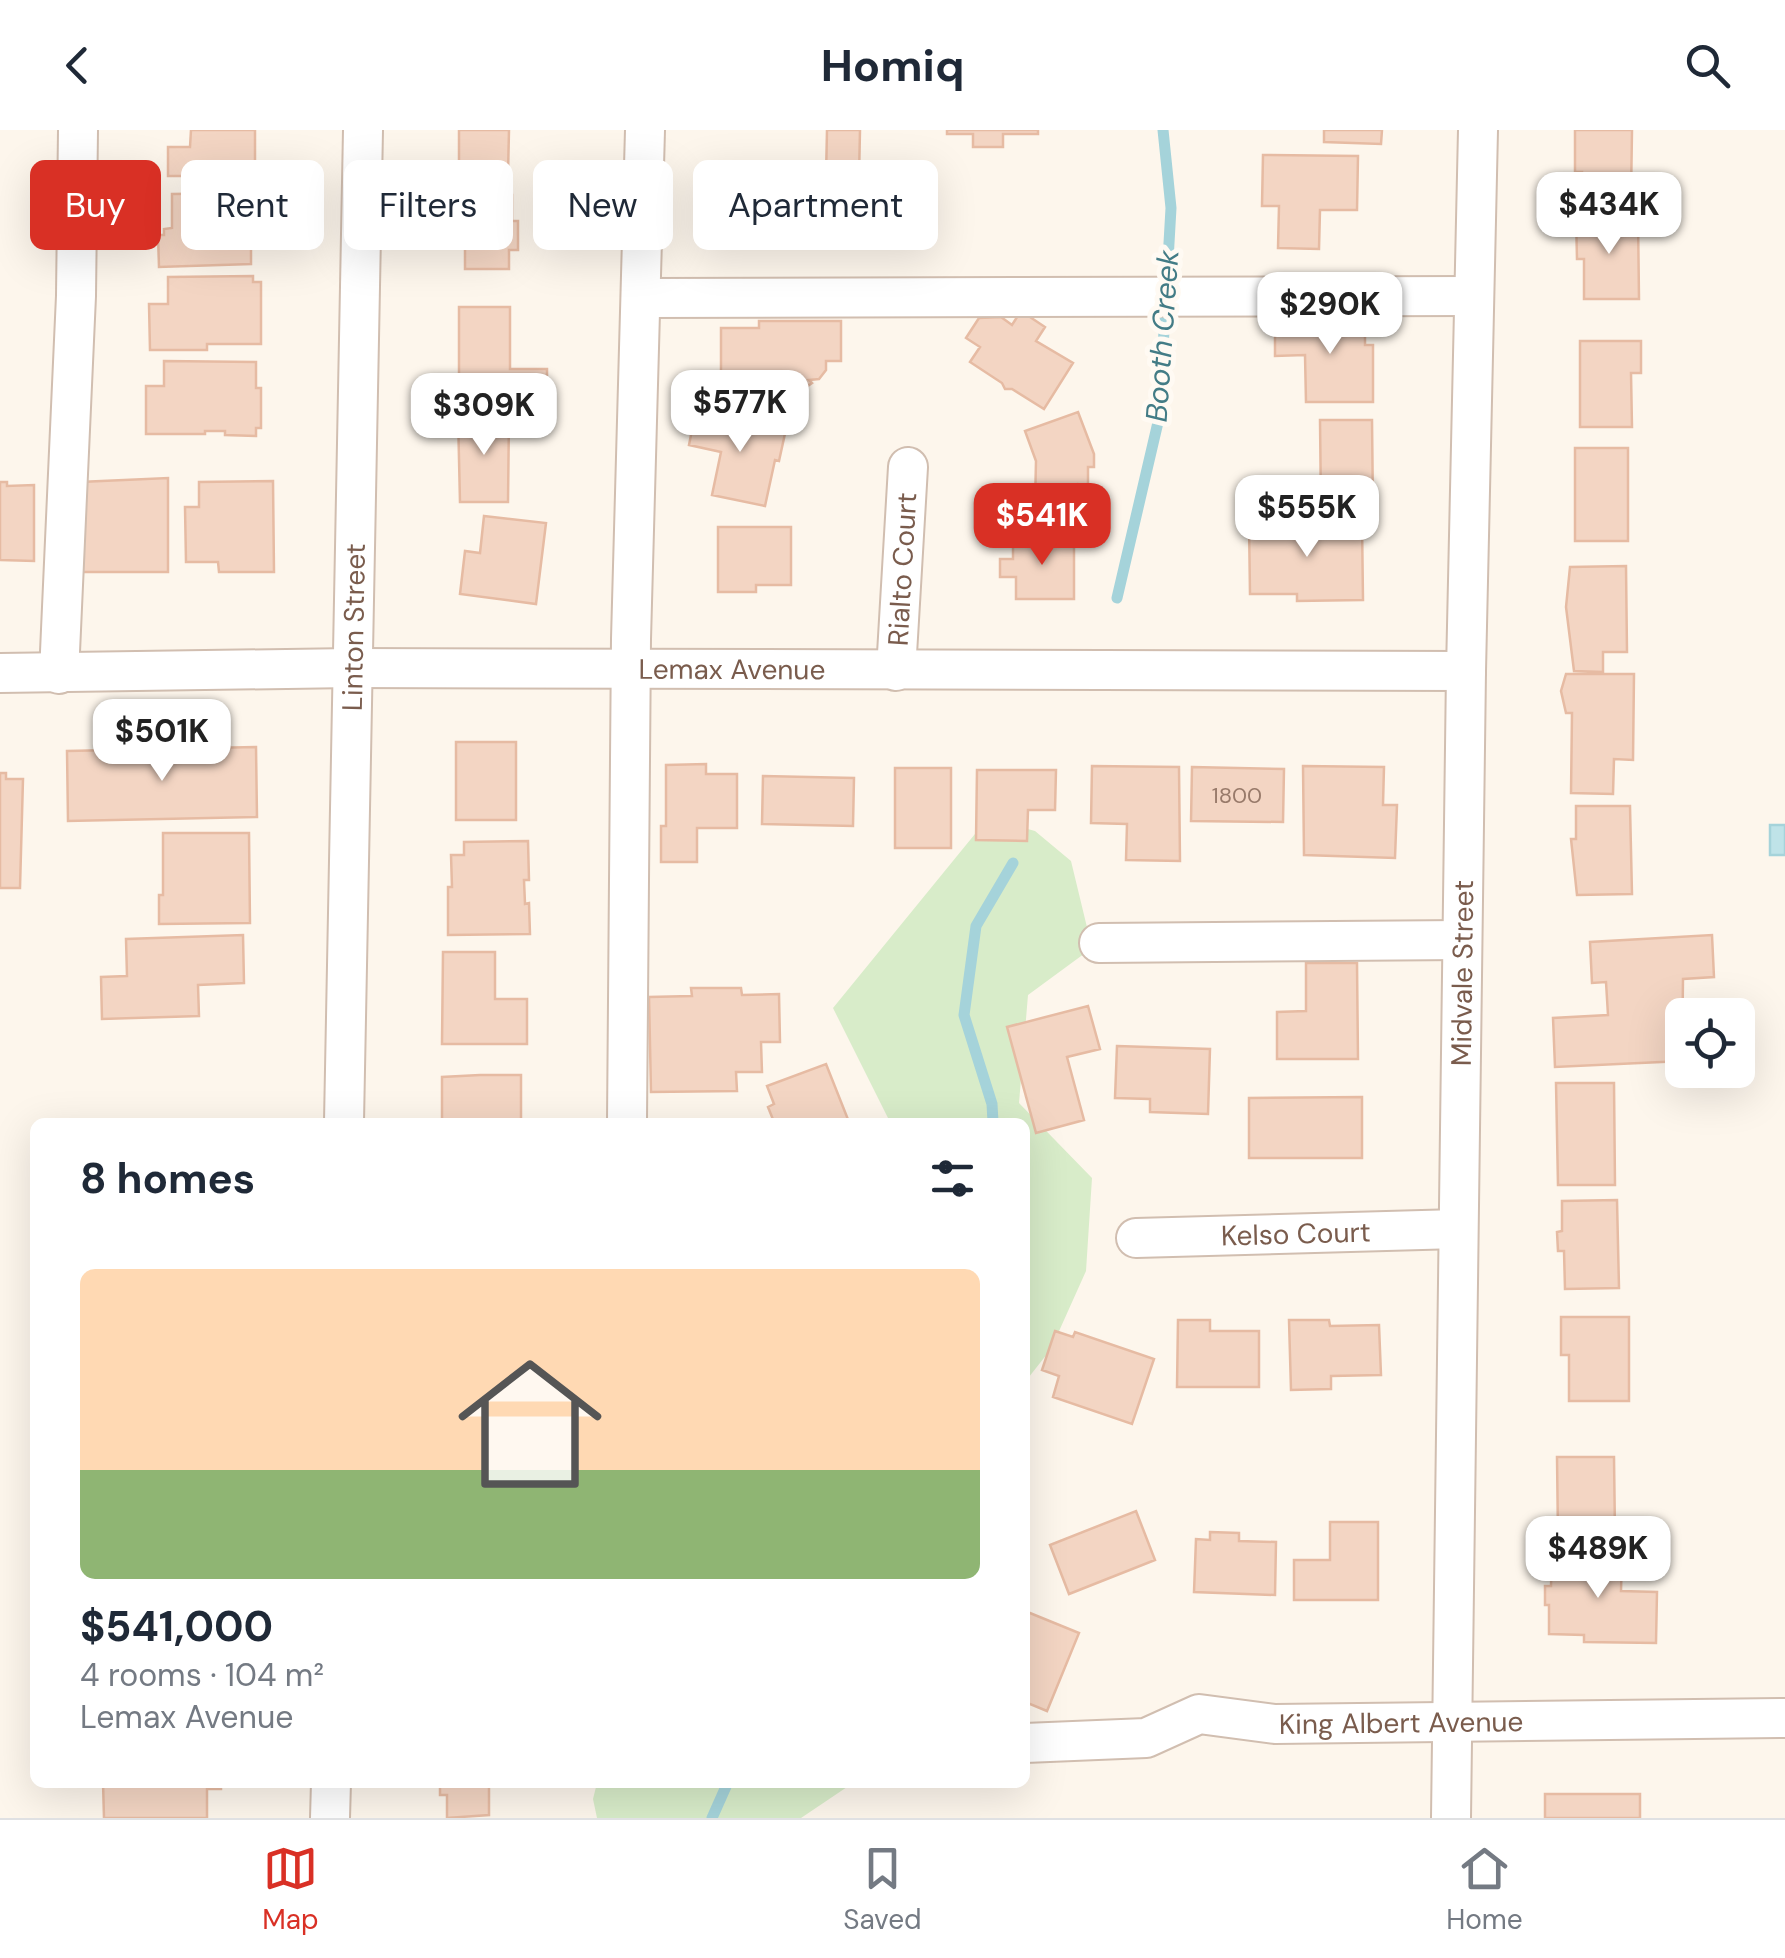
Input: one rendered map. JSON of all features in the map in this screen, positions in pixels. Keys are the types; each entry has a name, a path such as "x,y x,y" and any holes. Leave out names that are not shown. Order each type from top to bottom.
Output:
{"street":[{"path":"59,674 76,296 78,130"},
{"name":"Linton Street","path":"344,1118 363,130"},
{"path":"628,1118 632,670 645,130"},
{"name":"Midvale Street","path":"1450,1818 1466,671 1478,130"},
{"path":"643,298 1474,296"},
{"name":"Rialto Court","path":"896,671 908,467"},
{"name":"Lemax Avenue","path":"0,673 352,668 1466,671"},
{"path":"1099,943 1462,940"},
{"name":"Kelso Court","path":"1136,1238 1458,1228"},
{"name":"King Albert Avenue","path":"1030,1743 1146,1738 1199,1714 1274,1724 1785,1718"},
{"path":"330,1818 331,1788"}],"green space":[{"path":"988,818 1035,831 1071,861 1092,948 1028,995 1019,1103 1092,1178 1086,1271 1051,1349 1030,1376 1030,1118 888,1118 833,1008"},
{"path":"596,1788 846,1788 801,1818 597,1818 593,1799"}],"water":[{"path":"1770,825 1785,825 1785,855 1770,855"}],"building":[{"path":"191,130 255,130 255,160 181,160 181,176 168,176 168,147 190,147"},
{"path":"459,130 509,130 508,160 459,160"},
{"path":"827,130 860,130 859,160 826,160"},
{"path":"947,130 1038,130 1038,134 1003,134 1003,147 973,147 973,134 947,134"},
{"path":"1324,130 1382,130 1381,144 1324,142"},
{"path":"1575,130 1632,130 1631,197 1582,197 1582,172 1575,172"},
{"path":"1263,155 1358,156 1357,210 1320,210 1319,249 1278,248 1279,206 1262,206"},
{"path":"172,194 181,194 181,250 251,250 251,264 159,267 161,235 164,229 172,228"},
{"path":"1576,217 1638,217 1639,299 1584,299 1584,259 1577,259"},
{"path":"513,221 518,221 518,250 513,250"},
{"path":"465,250 509,250 509,269 465,269"},
{"path":"253,276 253,282 261,282 261,344 207,344 207,350 150,350 149,304 168,304 168,277"},
{"path":"459,307 510,307 510,369 547,369 547,398 459,395"},
{"path":"1021,311 1045,327 1036,341 1073,363 1044,409 1012,389 1005,389 970,362 980,347 966,338 979,318 1001,317 1012,325"},
{"path":"1365,317 1365,345 1373,345 1373,402 1306,402 1305,355 1275,356 1275,320"},
{"path":"759,321 841,321 841,361 826,361 826,370 819,379 809,380 812,383 796,394 796,408 749,404 749,392 721,392 721,328 759,328"},
{"path":"1580,341 1641,341 1641,373 1631,373 1632,427 1580,427"},
{"path":"164,361 256,362 256,388 261,388 261,428 256,428 256,436 225,435 225,431 146,434 146,386 164,386"},
{"path":"696,410 786,429 765,506 712,495 721,452 689,445"},
{"path":"1078,412 1094,454 1094,467 1088,467 1088,485 1078,484 1077,504 1035,504 1036,461 1025,431"},
{"path":"458,415 509,416 508,502 460,502"},
{"path":"1320,420 1372,420 1373,508 1321,508"},
{"path":"1575,448 1628,448 1628,541 1575,541"},
{"path":"168,478 168,572 81,572 80,482"},
{"path":"273,481 274,572 219,572 218,562 186,562 185,507 199,507 199,482"},
{"path":"0,482 7,482 7,486 34,485 34,561 0,560"},
{"path":"484,516 546,523 536,604 460,594 465,551 480,553"},
{"path":"1249,523 1362,523 1363,600 1297,601 1297,594 1250,594"},
{"path":"718,527 791,527 791,585 756,585 756,592 718,592"},
{"path":"1013,538 1074,538 1074,599 1016,599 1016,577 1000,577 1000,559 1013,559"},
{"path":"1626,566 1627,652 1603,652 1603,672 1574,671 1566,607 1570,567"},
{"path":"1566,674 1634,674 1633,760 1614,759 1613,794 1571,793 1572,713 1566,713 1561,691"},
{"path":"456,742 516,742 516,820 456,820"},
{"path":"256,747 257,817 68,821 67,751"},
{"path":"706,764 706,774 737,774 737,828 697,828 697,862 661,862 661,826 666,826 666,765"},
{"path":"1092,766 1179,767 1180,861 1126,860 1127,824 1091,823"},
{"path":"1303,766 1384,767 1383,805 1397,805 1395,858 1304,855"},
{"path":"1192,767 1284,769 1283,822 1191,821"},
{"path":"895,768 951,768 951,848 895,848"},
{"path":"977,770 1056,770 1055,810 1028,810 1027,841 976,840"},
{"path":"0,773 6,773 6,779 23,779 20,888 0,888"},
{"path":"763,776 854,778 853,826 762,824"},
{"path":"1576,806 1630,806 1632,894 1577,895 1571,839 1576,839"},
{"path":"163,833 249,833 250,923 159,924"},
{"path":"528,841 529,880 524,880 530,934 448,935 451,855 464,855 464,842"},
{"path":"243,935 244,983 198,985 199,1016 102,1019 101,977 127,976 126,939"},
{"path":"1712,935 1714,977 1683,979 1683,998 1665,998 1665,1062 1555,1067 1553,1018 1608,1015 1606,982 1592,983 1590,942"},
{"path":"443,952 495,952 495,999 527,999 527,1044 442,1044"},
{"path":"1306,963 1357,963 1358,1059 1277,1059 1277,1012 1306,1011"},
{"path":"691,988 741,988 742,995 779,994 780,1042 761,1042 762,1072 736,1072 737,1091 651,1092 649,997 692,996"},
{"path":"1088,1006 1100,1049 1067,1057 1084,1120 1036,1133 1007,1027"},
{"path":"1117,1046 1210,1049 1208,1114 1150,1112 1150,1099 1115,1098"},
{"path":"826,1064 847,1118 772,1118 768,1107 774,1104 767,1086"},
{"path":"521,1075 521,1118 442,1118 442,1077"},
{"path":"1556,1083 1614,1083 1615,1185 1558,1185"},
{"path":"1362,1097 1362,1158 1249,1158 1249,1098"},
{"path":"1617,1200 1619,1288 1565,1289 1564,1251 1558,1251 1557,1232 1562,1231 1562,1201"},
{"path":"1561,1317 1629,1317 1629,1401 1569,1401 1569,1355 1561,1355"},
{"path":"1178,1320 1210,1320 1210,1331 1259,1331 1259,1387 1177,1387"},
{"path":"1289,1320 1329,1320 1330,1326 1379,1325 1381,1375 1331,1376 1331,1389 1291,1390"},
{"path":"1055,1331 1073,1337 1075,1332 1154,1359 1132,1424 1053,1397 1059,1376 1042,1370"},
{"path":"1557,1457 1614,1457 1615,1534 1558,1535"},
{"path":"1136,1511 1155,1560 1069,1594 1050,1545"},
{"path":"1330,1522 1378,1522 1378,1600 1294,1600 1294,1560 1330,1560"},
{"path":"1210,1532 1239,1533 1239,1541 1276,1542 1275,1595 1194,1592 1196,1539 1210,1540"},
{"path":"1552,1554 1622,1555 1621,1591 1657,1592 1656,1643 1584,1642 1584,1635 1549,1634 1545,1586 1551,1586"},
{"path":"1030,1613 1079,1633 1047,1711 1030,1704"},
{"path":"103,1788 221,1788 207,1789 207,1818 104,1818"},
{"path":"440,1788 489,1788 489,1815 447,1818 447,1795 440,1795"},
{"path":"1545,1794 1640,1794 1640,1818 1545,1818"}],"waterway":[{"name":"Booth Creek","path":"1117,598 1159,418 1171,208 1163,130"},
{"name":"Booth Creek","path":"993,1118 992,1104 964,1015 976,926 1013,863"},
{"name":"Booth Creek","path":"712,1818 725,1788"}]}
